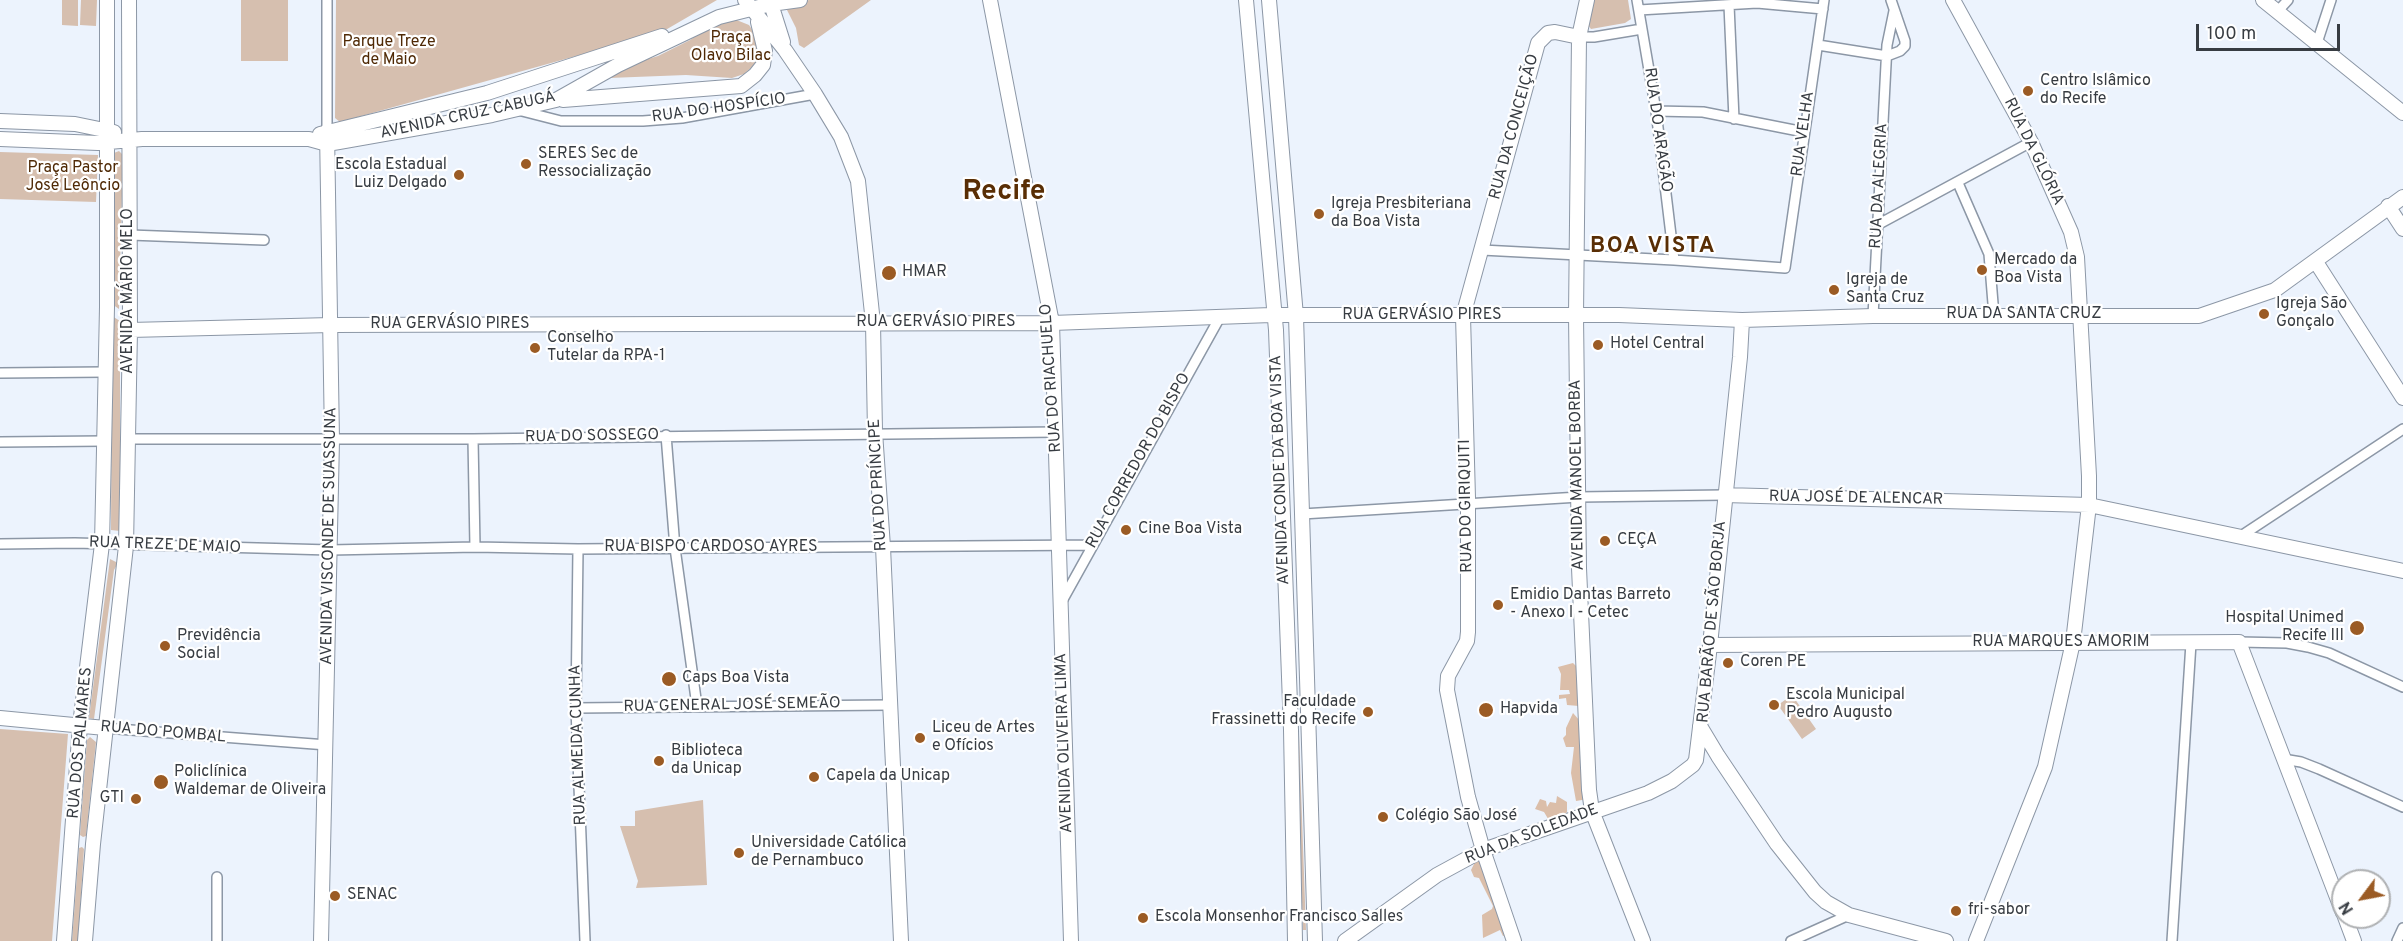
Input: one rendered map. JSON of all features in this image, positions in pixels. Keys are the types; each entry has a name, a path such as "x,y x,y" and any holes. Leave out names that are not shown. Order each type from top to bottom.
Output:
{"street":[{"name":"AVENIDA MÁRIO MELO","path":"102,544 107,0"},
{"name":"AVENIDA MÁRIO MELO","path":"126,546 133,139 129,0"},
{"path":"327,0 327,138"},
{"path":"749,5 800,0"},
{"name":"RUA DO RIACHUELO","path":"990,0 1052,323 1060,545"},
{"name":"AVENIDA CONDE DA BOA VISTA","path":"1246,0 1276,330 1291,730 1295,941"},
{"name":"AVENIDA CONDE DA BOA VISTA","path":"1269,0 1296,316 1316,938"},
{"name":"AVENIDA MANOEL BORBA","path":"1587,0 1579,37 1576,153 1578,255 1576,315 1582,660 1592,811 1643,941"},
{"name":"RUA DA ALEGRIA","path":"1887,56 1900,51 1905,46 1891,0"},
{"name":"RUA DA GLÓRIA","path":"1953,0 2031,142 2071,232 2077,258 2081,315 2089,505 2073,642 2044,767 1976,941"},
{"path":"2263,0 2403,113"},
{"path":"2277,12 2288,0"},
{"path":"2317,43 2331,0"},
{"path":"771,4 785,50"},
{"path":"1638,5 1824,4"},
{"name":"RUA VELHA","path":"1674,260 1785,268 1824,4"},
{"name":"AVENIDA CRUZ CABUGÁ","path":"0,139 107,136 133,139 327,138 516,109 556,100 618,65 749,5"},
{"name":"AVENIDA CRUZ CABUGÁ","path":"327,138 505,87 651,41 714,9 749,5"},
{"path":"749,5 785,50"},
{"path":"556,100 741,86 755,75 763,64 765,51 749,5"},
{"name":"RUA DO ARAGÃO","path":"1638,5 1656,111 1674,260"},
{"path":"1729,5 1734,119"},
{"name":"RUA DA ALEGRIA","path":"1873,316 1887,45 1894,11"},
{"name":"RUA DA CONCEIÇÃO","path":"1463,316 1538,43 1548,33 1594,37 1642,28"},
{"path":"1818,45 1887,56"},
{"name":"RUA DO PRÍNCIPE","path":"785,50 841,137 858,181 873,322 875,432 883,547 901,941"},
{"name":"RUA DO HOSPÍCIO","path":"516,109 561,122 643,121 681,118 815,94"},
{"path":"1656,111 1690,110 1804,132"},
{"name":"AVENIDA CRUZ CABUGÁ","path":"0,122 75,124 107,136"},
{"name":"AVENIDA VISCONDE DE SUASSUNA","path":"321,941 332,440 327,138"},
{"path":"1879,224 2031,142"},
{"path":"1958,183 1989,254 1994,316"},
{"name":"RUA DA SANTA CRUZ","path":"1742,320 1873,316 2199,316 2275,290 2403,197"},
{"path":"2388,206 2403,229"},
{"path":"130,235 264,240"},
{"path":"1482,250 1674,260"},
{"path":"2316,262 2403,398"},
{"name":"RUA GERVÁSIO PIRES","path":"130,330 331,325 1052,323 1274,315 1576,315 1742,320"},
{"path":"1253,316 1276,330"},
{"name":"RUA DO GIRIQUITI","path":"1463,316 1468,632 1462,651 1448,676 1446,690 1468,797 1483,850"},
{"name":"RUA CORREDOR DO BISPO","path":"1060,604 1220,317"},
{"name":"RUA BARÃO DE SÃO BORJA","path":"1742,320 1740,357 1700,726 1777,844 1815,892 1826,902 1849,915 1946,941"},
{"path":"0,373 105,372"},
{"path":"2241,536 2403,429"},
{"name":"RUA DO SOSSEGO","path":"129,439 473,439 875,432 1056,432"},
{"path":"666,435 675,548 697,706"},
{"path":"473,439 475,547"},
{"path":"0,442 104,441"},
{"name":"RUA JOSÉ DE ALENCAR","path":"1302,514 1579,497 1724,495 2089,505 2403,571"},
{"name":"RUA TREZE DE MAIO","path":"0,544 102,544 330,550"},
{"name":"RUA DOS PALMARES","path":"64,941 80,725 102,544"},
{"name":"AVENIDA OLIVEIRA LIMA","path":"1060,545 1071,941"},
{"name":"RUA BISPO CARDOSO AYRES","path":"330,550 475,547 578,549 1092,545"},
{"name":"RUA DOS PALMARES","path":"86,941 93,844 126,546"},
{"name":"RUA ALMEIDA CUNHA","path":"578,549 576,708 585,941"},
{"name":"RUA MARQUES AMORIM","path":"1710,645 2073,642 2286,644 2329,653 2403,687"},
{"path":"2239,642 2331,882"},
{"path":"2172,941 2191,643"},
{"name":"RUA GENERAL JOSÉ SEMEÃO","path":"576,708 889,705"},
{"name":"RUA DO POMBAL","path":"0,718 327,745"},
{"name":"RUA DA SOLEDADE","path":"1345,941 1437,875 1483,850 1655,790 1688,771 1696,760 1700,726"},
{"path":"2283,759 2319,769 2403,807"},
{"path":"76,798 81,835 86,843 93,844"},
{"path":"1483,850 1514,941"},
{"path":"217,877 217,941"},
{"path":"1791,941 1849,915"},
{"path":"2397,941 2403,928"}],"green space":[{"path":"62,0 78,0 78,26 62,25"},
{"path":"81,0 97,0 96,26 80,25"},
{"path":"241,0 288,0 288,61 241,61"},
{"name":"Parque Treze de Maio","path":"336,0 717,0 662,32 340,122 335,118"},
{"path":"871,0 804,48 799,45 796,28 786,8 790,2"},
{"path":"1590,0 1628,0 1631,19 1625,23 1591,29 1588,25"},
{"name":"Praça Olavo Bilac","path":"734,19 749,25 757,37 759,55 753,66 744,74 732,78 686,75 609,78 632,64 658,56 690,40 715,23"},
{"path":"119,151 123,155 119,309 112,304 114,153"},
{"name":"Praça Pastor José Leôncio","path":"0,152 98,155 96,202 0,199"},
{"path":"112,316 120,321 120,531 111,530"},
{"path":"110,559 118,563 114,570 94,719 89,718"},
{"path":"1792,695 1816,729 1802,739 1778,705"},
{"path":"0,729 68,734 52,941 0,941"},
{"path":"1297,732 1299,734 1306,930 1303,930"},
{"path":"90,737 96,742 86,836 83,837 80,835 87,740"},
{"path":"703,800 707,885 636,888 638,881 620,826 635,826 635,811"},
{"path":"79,848 84,849 78,941 72,941"}],"shaded area":[{"path":"1573,663 1577,667 1579,706 1567,705 1566,698 1559,699 1559,695 1570,694 1569,690 1560,690 1561,674 1558,667"},
{"path":"1573,713 1580,721 1587,798 1576,801 1571,773 1574,747 1566,747 1563,738"},
{"path":"1557,796 1567,802 1567,812 1561,818 1550,822 1544,812 1535,809 1540,799 1546,801 1547,807 1550,802 1556,803"},
{"path":"1482,856 1509,935 1503,936 1500,930 1483,938 1482,915 1493,906 1479,878 1474,877 1471,870 1477,858"}],"place":[{"name":"Centro Islâmico do Recife","path":"2028,91"},
{"name":"SERES Sec de Ressocialização","path":"526,164"},
{"name":"Escola Estadual Luiz Delgado","path":"459,175"},
{"name":"Igreja Presbiteriana da Boa Vista","path":"1319,214"},
{"name":"Mercado da Boa Vista","path":"1982,270"},
{"name":"HMAR","path":"889,273"},
{"name":"Igreja de Santa Cruz","path":"1834,290"},
{"name":"Igreja São Gonçalo","path":"2264,314"},
{"name":"Hotel Central","path":"1598,345"},
{"name":"Conselho Tutelar da RPA-1","path":"535,348"},
{"name":"Cine Boa Vista","path":"1126,530"},
{"name":"CEÇA","path":"1605,541"},
{"name":"Emidio Dantas Barreto - Anexo I - Cetec","path":"1498,605"},
{"name":"Hospital Unimed Recife III","path":"2357,628"},
{"name":"Previdência Social","path":"165,646"},
{"name":"Coren PE","path":"1728,663"},
{"name":"Caps Boa Vista","path":"669,679"},
{"name":"Escola Municipal Pedro Augusto","path":"1774,705"},
{"name":"Hapvida","path":"1486,710"},
{"name":"Faculdade Frassinetti do Recife","path":"1368,712"},
{"name":"Liceu de Artes e Ofícios","path":"920,738"},
{"name":"Biblioteca da Unicap","path":"659,761"},
{"name":"Capela da Unicap","path":"814,777"},
{"name":"Policlínica Waldemar de Oliveira","path":"161,782"},
{"name":"GTI","path":"136,799"},
{"name":"Colégio São José","path":"1383,817"},
{"name":"Universidade Católica de Pernambuco","path":"739,853"},
{"name":"SENAC","path":"335,896"},
{"name":"fri-sabor","path":"1956,911"},
{"name":"Escola Monsenhor Francisco Salles","path":"1143,918"}],"district":[{"name":"Recife","path":"1004,193"},
{"name":"BOA VISTA","path":"1653,248"}]}
